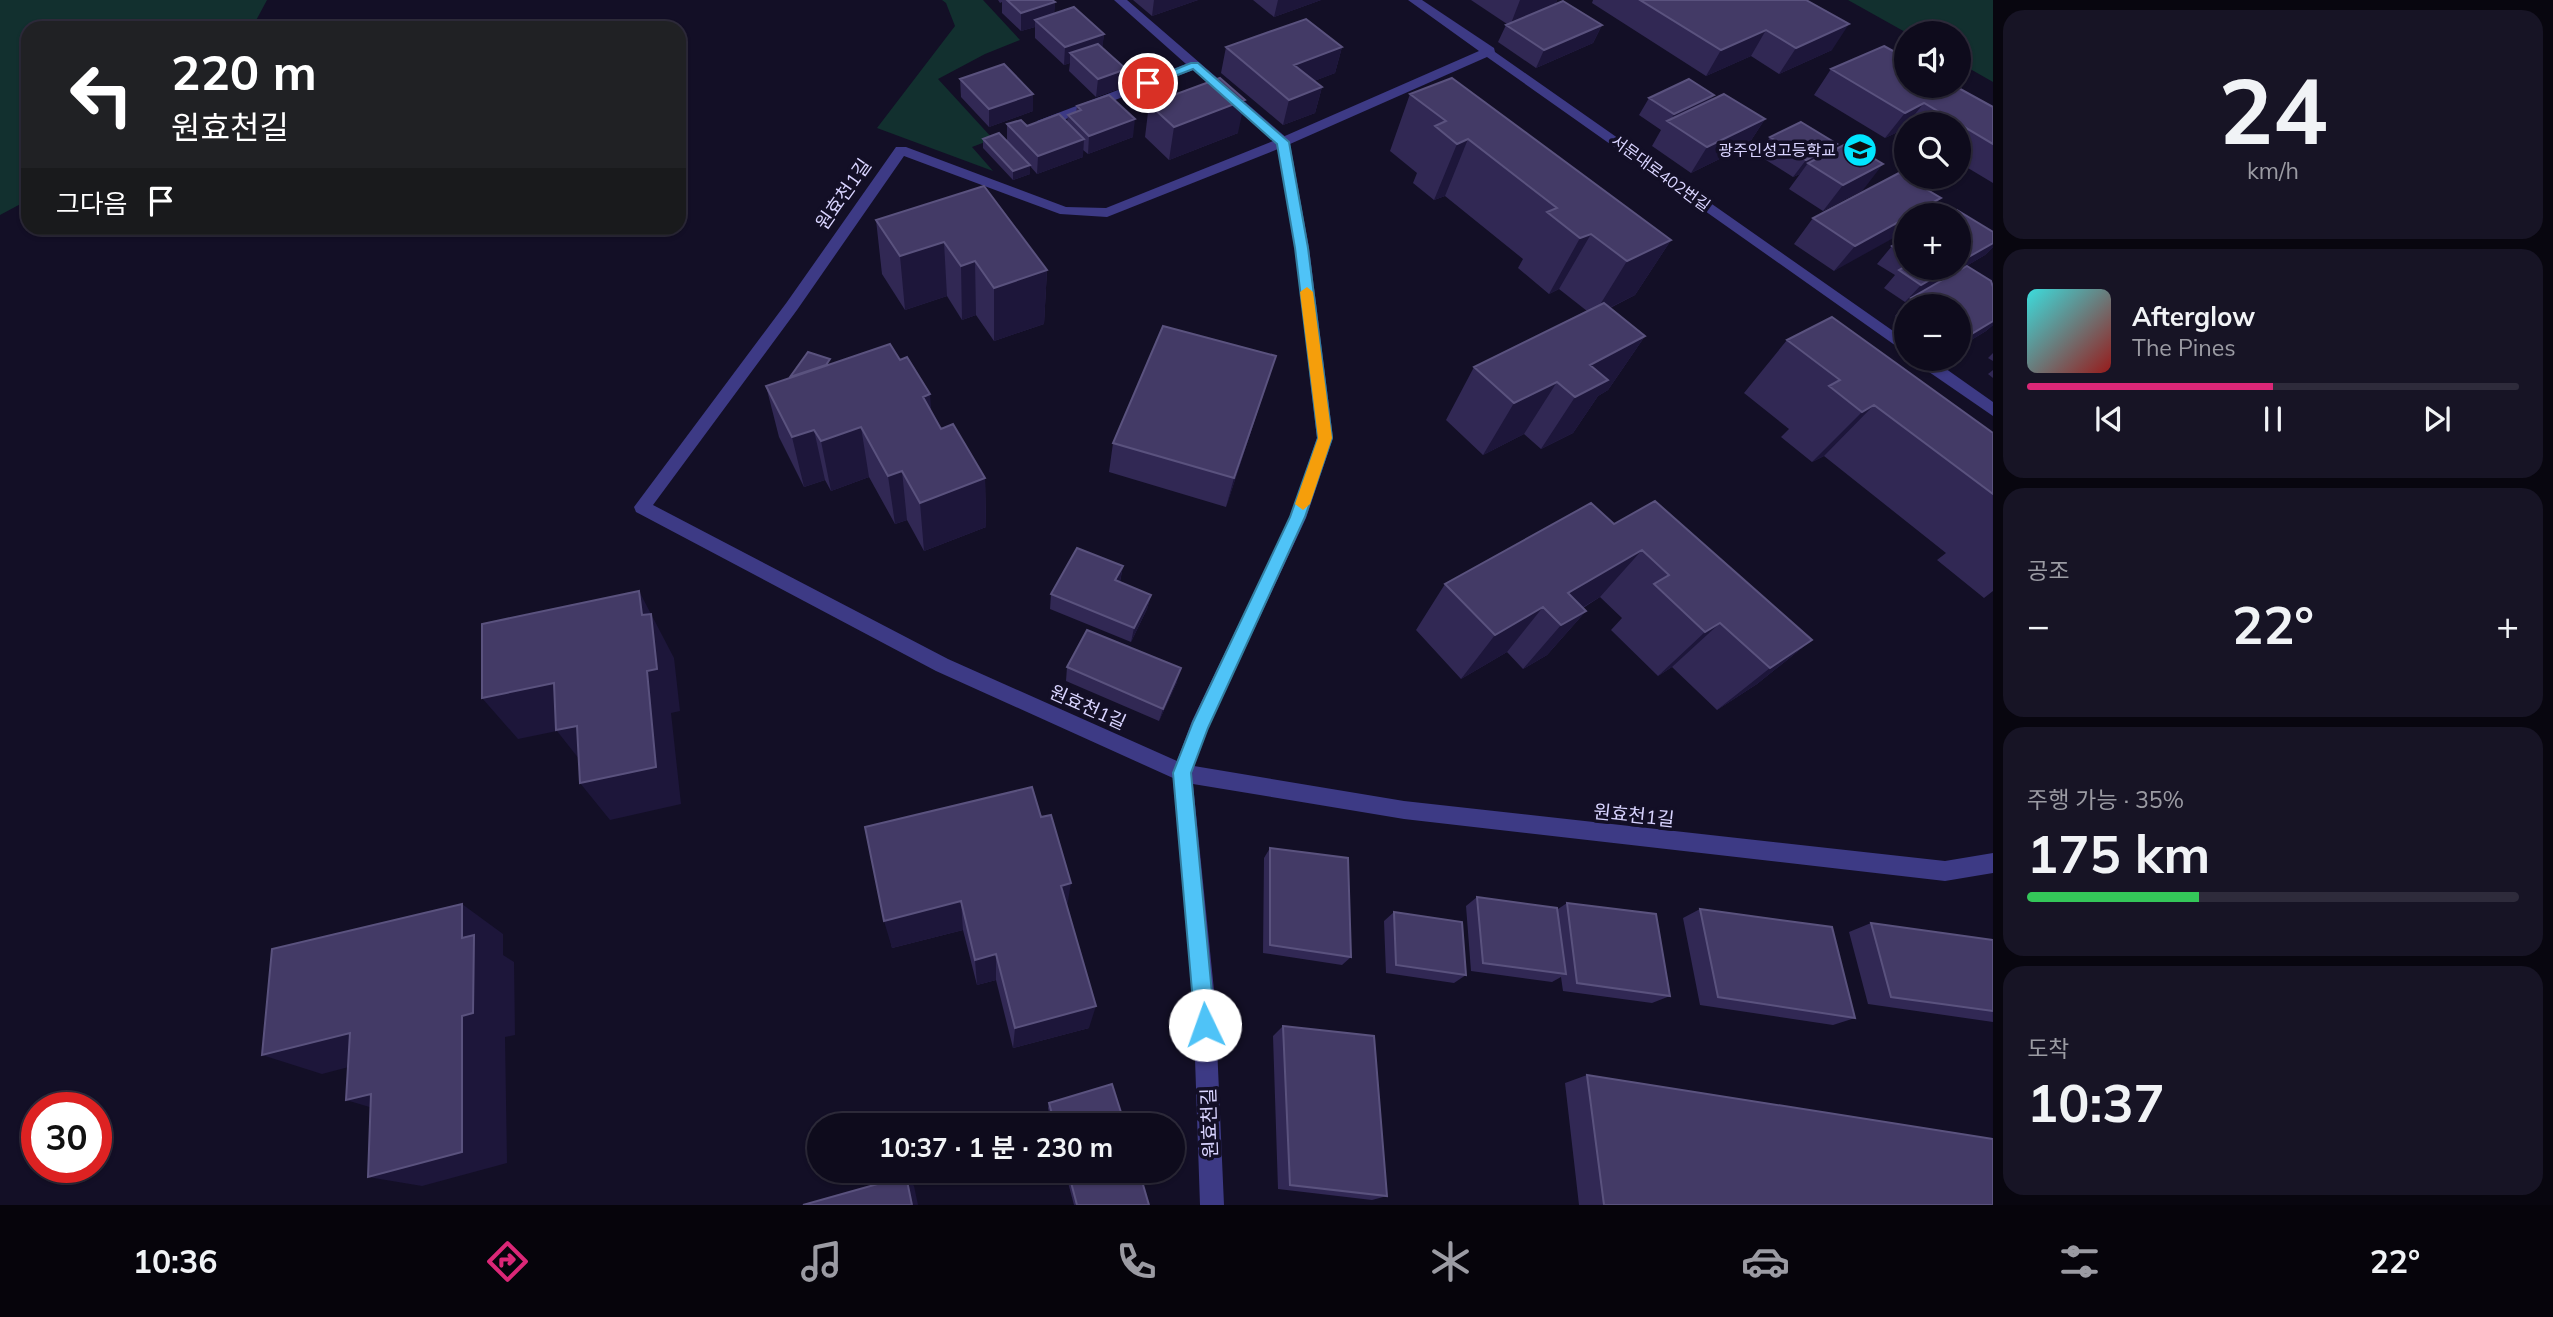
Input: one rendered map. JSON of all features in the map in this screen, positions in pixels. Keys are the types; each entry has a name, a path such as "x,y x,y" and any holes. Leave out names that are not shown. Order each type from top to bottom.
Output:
{"street":[{"path":"1120,0 1283,142 1490,51"},
{"name":"서문대로402번길","path":"1414,0 1490,51 1894,339"},
{"path":"1032,127 1195,65"},
{"name":"원효천1길","path":"1283,142 1107,213 1065,211 901,149 792,306 642,507 942,665 1182,773 1404,810 1945,871 1993,863"},
{"name":"원효천길","path":"1212,1205 1204,1000 1182,773 1205,715 1298,517 1325,438 1302,248 1283,142"},
{"path":"1938,371 1993,410"}],"green space":[{"path":"0,0 267,0 256,21 21,21 21,204 0,215"},
{"path":"942,0 983,0 1020,40 985,54 938,79 993,139 972,147 993,171 877,128 955,26 946,3"},
{"path":"1848,0 1993,0 1993,82 1971,69 1971,21 1894,21 1894,26"}],"building":[{"path":"1007,0 1052,0 1055,2 1021,13"},
{"path":"1640,0 1806,0 1849,24 1796,48 1766,30 1721,50"},
{"path":"1563,1 1602,25 1544,50 1506,25"},
{"path":"1074,7 1104,34 1065,47 1035,20"},
{"path":"1306,19 1342,47 1294,65 1322,87 1289,100 1226,47"},
{"path":"1098,44 1126,69 1098,79 1070,53"},
{"path":"1884,46 1894,51 1894,98 1971,98 1971,95 1993,107 1993,144 1971,131 1971,112 1939,112 1924,103 1903,112 1831,69"},
{"path":"1004,64 1033,94 989,109 960,79"},
{"path":"1220,78 1245,100 1174,127 1149,104"},
{"path":"1452,78 1671,240 1627,261 1591,234 1580,238 1547,212 1557,208 1468,139 1457,144 1435,126 1446,121 1410,94"},
{"path":"1689,79 1714,95 1674,114 1649,98"},
{"path":"1724,94 1765,119 1707,147 1667,121"},
{"path":"1109,95 1135,119 1089,136 1068,115 1081,110 1077,106"},
{"path":"1059,114 1084,139 1038,156 1007,124 1021,120 1027,126"},
{"path":"1801,122 1837,144 1806,160 1770,137"},
{"path":"999,133 1030,165 1013,171 983,139"},
{"path":"1848,143 1883,164 1843,185 1808,163"},
{"path":"1894,176 1894,189 1926,189 1941,198 1932,203 1894,203 1894,225 1855,246 1813,218"},
{"path":"984,186 1047,270 994,288 975,261 961,266 944,242 900,256 876,220"},
{"path":"1971,219 1993,232 1993,243 1971,256"},
{"path":"1971,268 1991,281 1993,321 1971,334 1971,294 1918,294 1942,280 1971,280"},
{"path":"1914,280 1930,280 1921,285"},
{"path":"1604,303 1645,336 1590,365 1608,380 1575,397 1557,382 1514,403 1474,367"},
{"path":"1832,317 1894,362 1894,371 1907,371 1993,433 1993,494 1874,405 1862,412 1829,386 1840,380 1787,340"},
{"path":"1163,326 1276,356 1234,478 1113,443"},
{"path":"890,344 900,360 907,357 930,394 923,397 941,429 953,424 985,478 920,503 902,471 888,476 861,427 821,441 814,430 792,437 766,386"},
{"path":"808,352 830,359 826,365 790,377"},
{"path":"1655,501 1812,640 1770,668 1720,623 1705,632 1654,584 1669,575 1642,550 1568,593 1586,611 1561,625 1543,607 1495,635 1445,584 1591,503 1614,524"},
{"path":"1077,548 1123,566 1115,580 1151,595 1134,628 1051,594"},
{"path":"639,591 642,615 651,614 657,669 647,671 656,767 580,783 577,726 556,730 554,683 482,698 482,624"},
{"path":"1087,630 1181,668 1163,709 1067,667"},
{"path":"1032,787 1041,817 1051,815 1071,883 1061,886 1096,1006 1015,1028 996,954 975,960 961,901 884,921 865,827"},
{"path":"1270,848 1348,858 1351,957 1270,945"},
{"path":"1477,897 1557,908 1566,974 1483,963"},
{"path":"1567,903 1656,914 1670,996 1577,983"},
{"path":"462,904 462,938 474,935 473,1013 462,1016 462,1152 368,1177 371,1094 346,1100 350,1033 262,1055 272,949"},
{"path":"1700,909 1832,927 1855,1018 1718,997"},
{"path":"1394,912 1462,922 1466,975 1396,965"},
{"path":"1871,923 1993,940 1993,1011 1891,997"},
{"path":"1283,1026 1374,1036 1387,1196 1290,1185"},
{"path":"1587,1075 1993,1139 1993,1205 1604,1205"},
{"path":"1112,1084 1121,1113 1052,1113 1049,1103"},
{"path":"881,1183 907,1183 912,1205 803,1205"},
{"path":"1071,1183 1143,1183 1149,1205 1077,1205"}],"slow traffic":[{"path":"1303,504 1325,438 1307,292"}],"place":[{"name":"광주인성고등학교","path":"1860,150"}],"route":[{"path":"1148,83 1195,65 1283,142 1302,248 1325,438 1298,517 1199,727 1182,773 1205,1025"}]}
